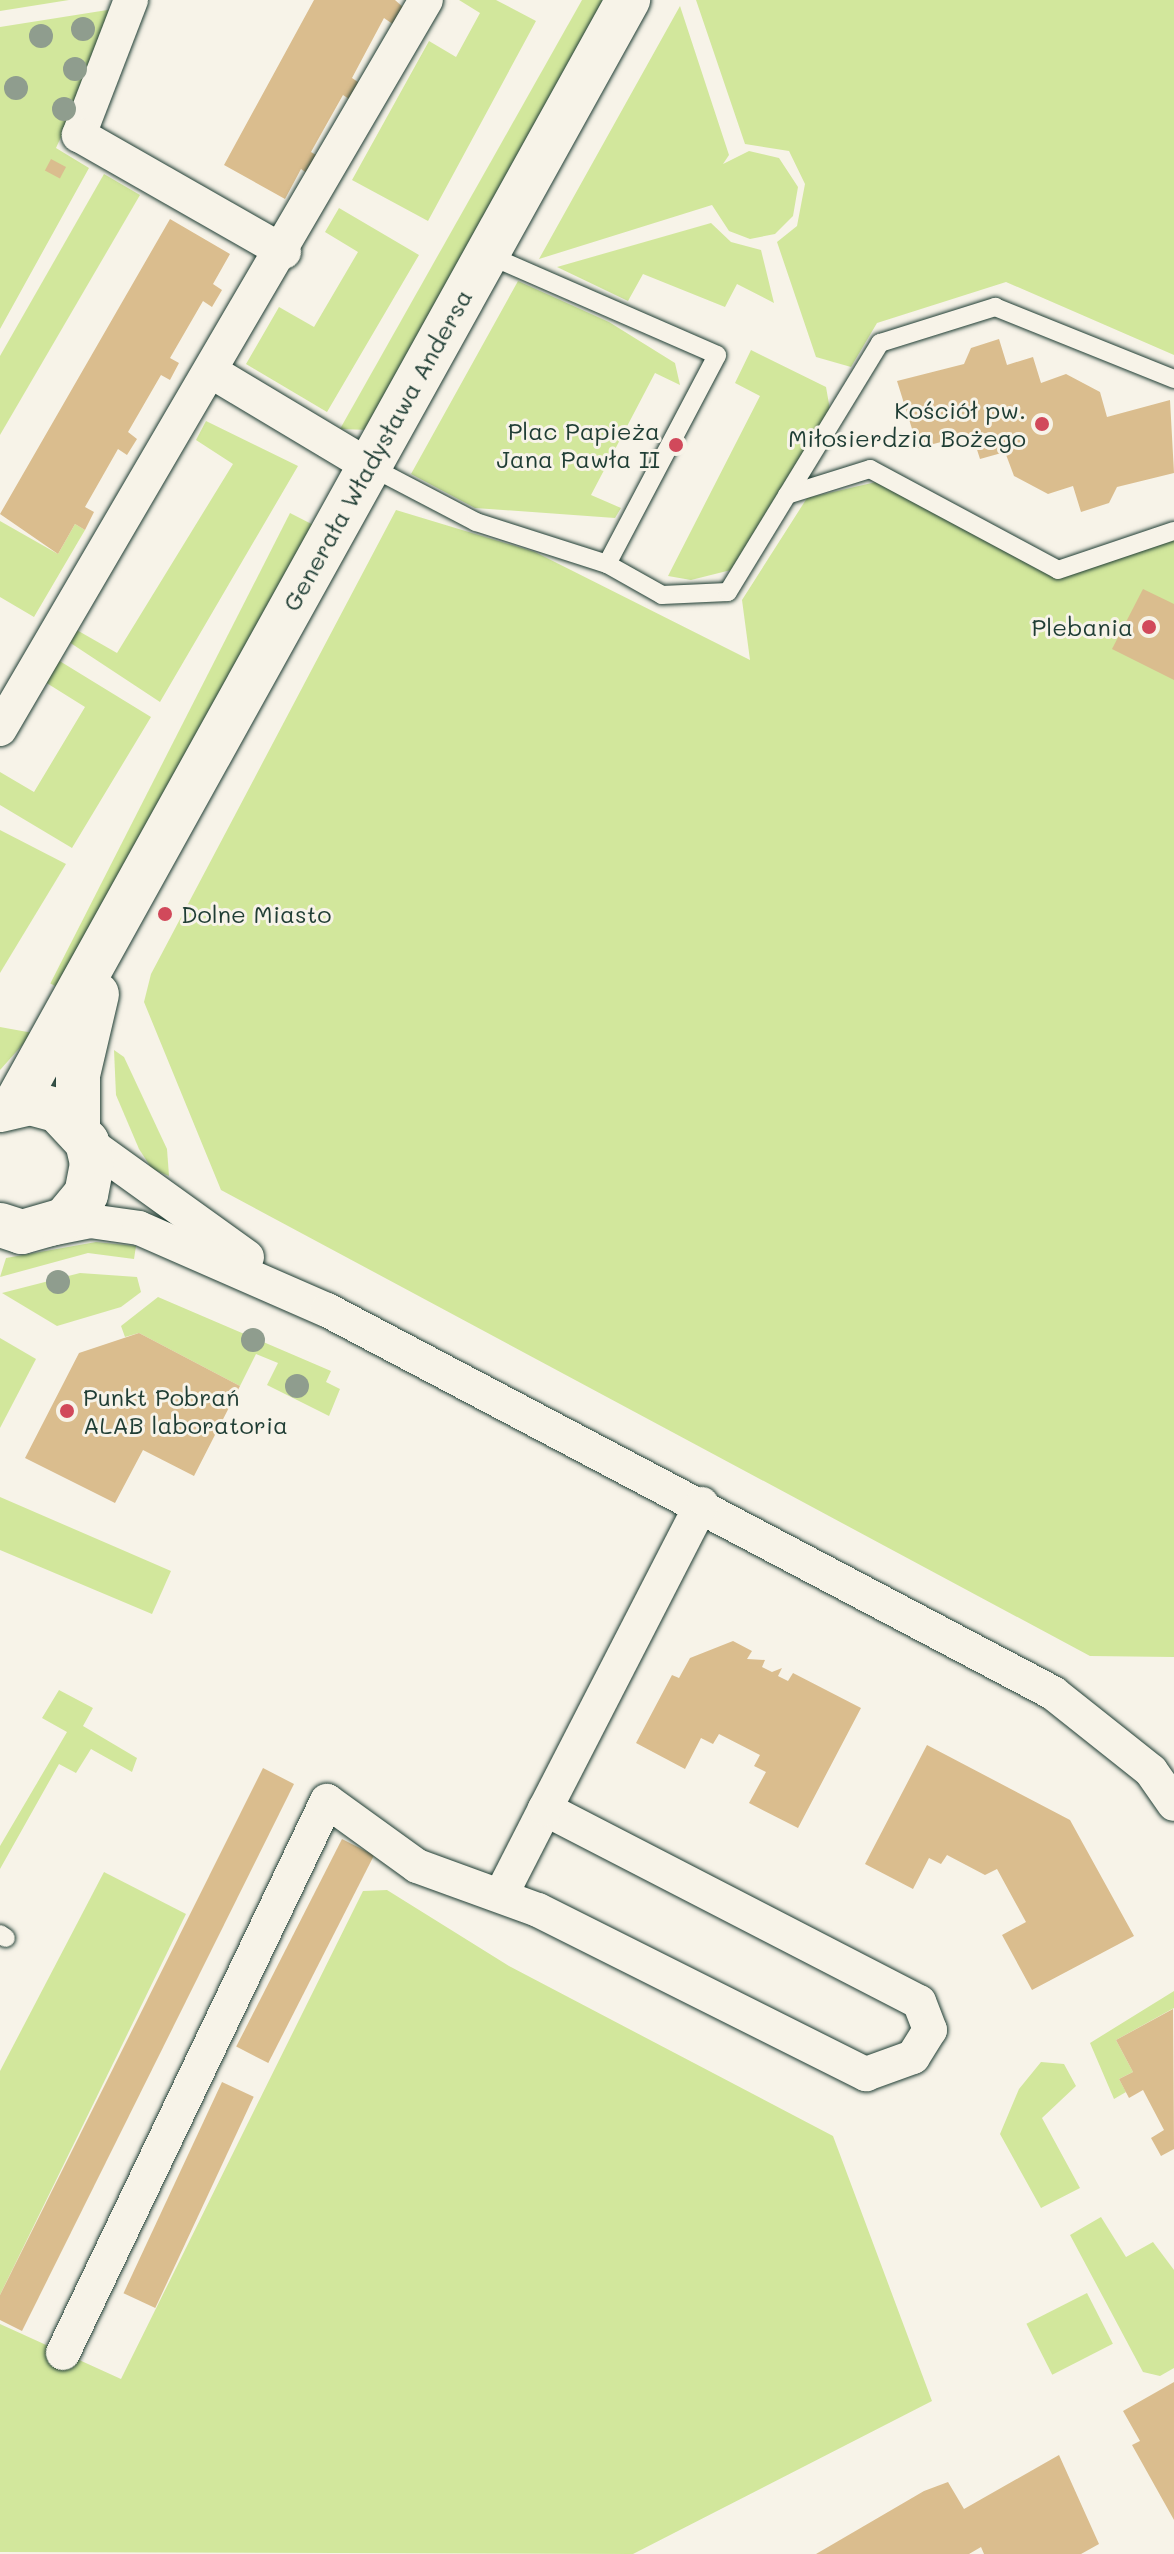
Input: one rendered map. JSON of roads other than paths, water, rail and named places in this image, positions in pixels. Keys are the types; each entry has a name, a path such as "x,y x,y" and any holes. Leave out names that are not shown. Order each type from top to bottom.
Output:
{"main road":[{"name":"Generała Władysława Andersa","path":"8,1108 628,0"},
{"name":"Generała Władysława Andersa","path":"14,1229 86,1194 84,1044 125,899"},
{"path":"8,1108 44,1105 83,1136"}],"street":[{"path":"131,0 79,135 284,252"},
{"path":"0,729 284,252 426,0"},
{"path":"212,372 369,466"},
{"path":"83,1136 327,1310"},
{"path":"14,1229 90,1221 139,1228 327,1310 702,1504 1053,1693 1140,1760 1174,1804"},
{"path":"501,1895 702,1504"},
{"path":"63,2353 327,1801 417,1866 464,1889 501,1895 866,2074 913,2057 930,2030 919,2002 545,1809"}],"lane":[{"path":"487,255 717,355 607,564"},
{"path":"369,466 476,522 607,564 662,595 728,592 880,343 995,307 1174,379"},
{"path":"787,495 870,469 1058,570 1174,531"}],"place":[{"name":"Kościół pw. Miłosierdzia Bożego","path":"1042,424"},
{"name":"Plac Papieża Jana Pawła II","path":"676,445"},
{"name":"Plebania","path":"1149,627"},
{"name":"Dolne Miasto","path":"165,914"},
{"name":"Punkt Pobrań ALAB laboratoria","path":"67,1411"}]}
